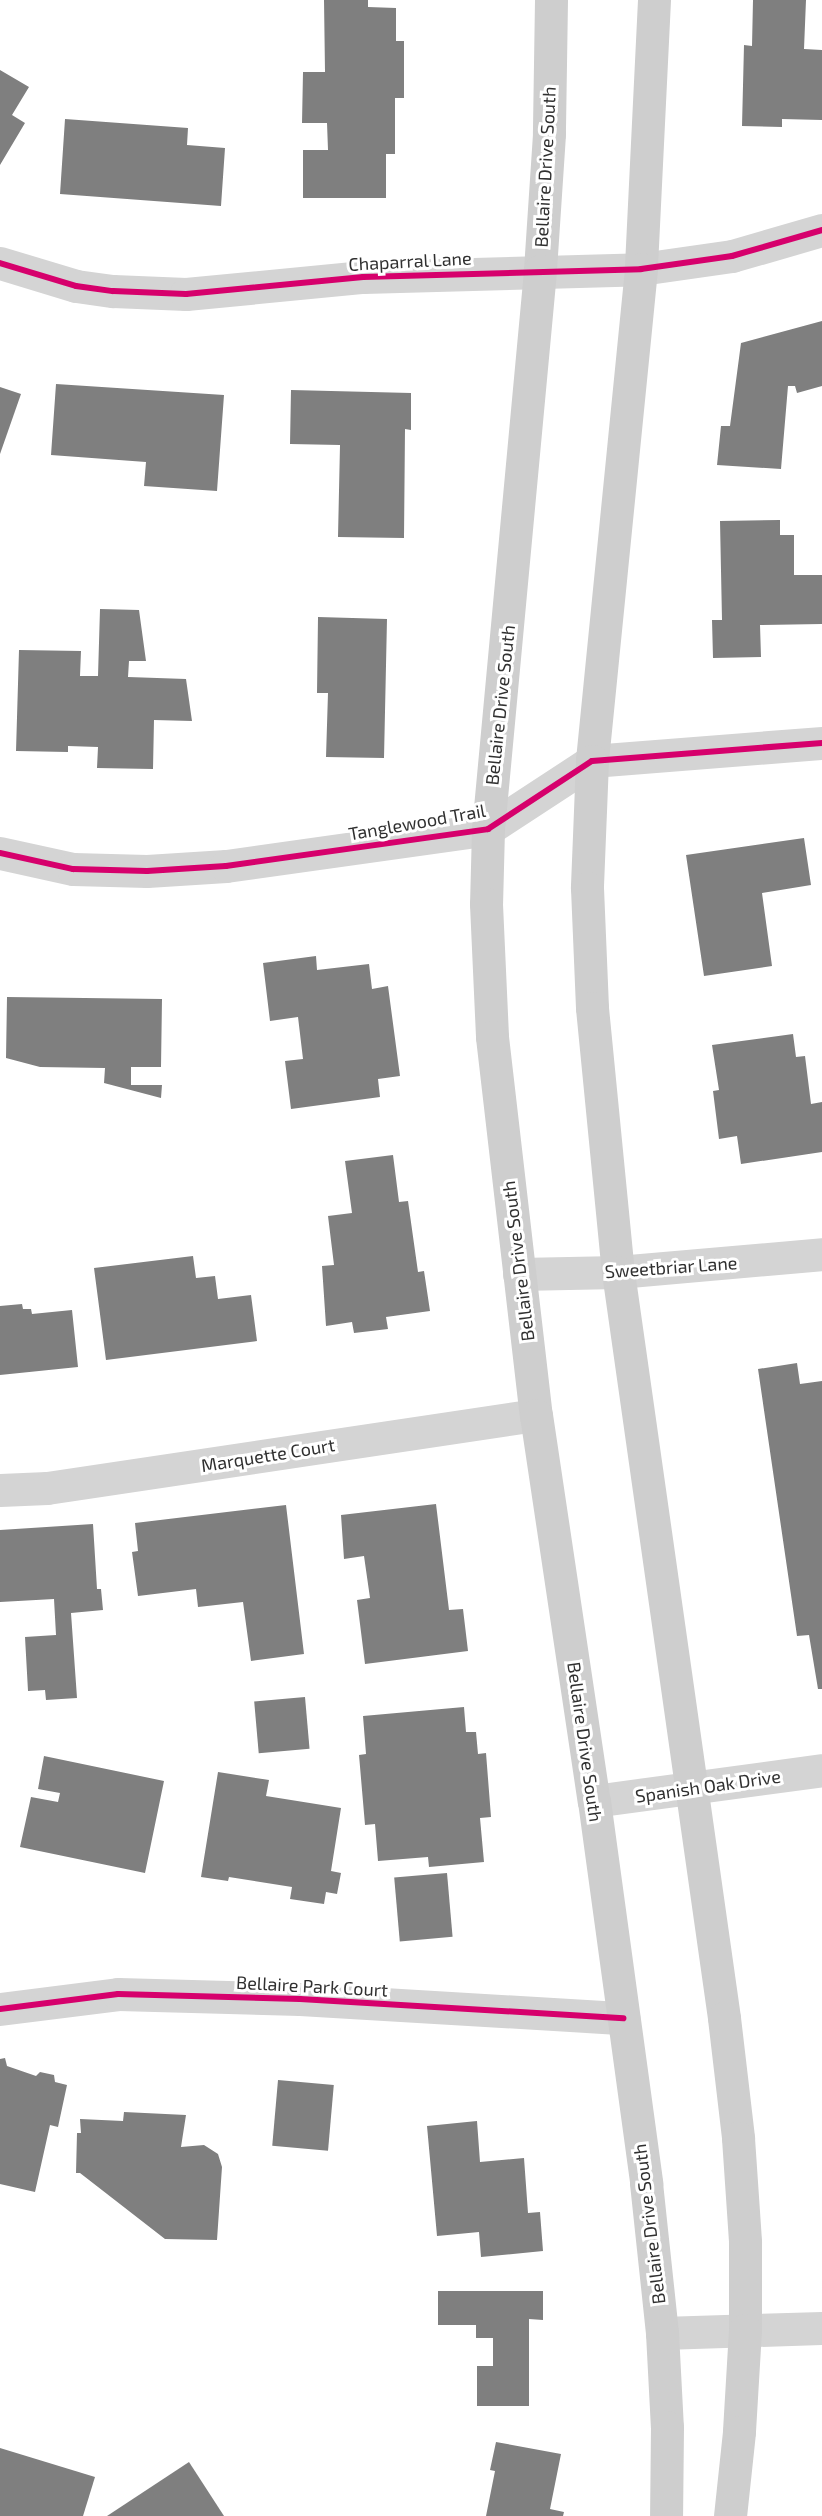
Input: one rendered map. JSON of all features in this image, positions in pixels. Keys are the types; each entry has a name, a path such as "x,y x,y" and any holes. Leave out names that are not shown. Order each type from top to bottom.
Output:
{"main road":[{"name":"Bellaire Drive South","path":"551,0 549,134 540,271 488,829 486,904 492,1037 536,1415 594,1801 646,2183 662,2333 667,2427 666,2516"},
{"path":"654,0 641,269 592,761 587,888 592,1008 618,1272 692,1788 738,2138 745,2242 745,2330 739,2432 730,2516"}],"street":[{"name":"Chaparral Lane","path":"0,263 76,286 113,291 186,294 363,277 641,269 732,256 822,230"},
{"name":"Tanglewood Trail","path":"0,853 73,869 147,871 226,866 488,829 592,761 822,743"},
{"name":"Sweetbriar Lane","path":"519,1274 618,1272 822,1254"},
{"name":"Marquette Court","path":"0,1490 47,1488 536,1415"},
{"name":"Spanish Oak Drive","path":"594,1801 822,1770"},
{"name":"Bellaire Park Court","path":"0,2009 118,1994 300,1999 623,2018"},
{"path":"662,2333 822,2328"}],"building":[{"path":"324,0 368,0 368,7 396,8 396,41 404,41 404,98 395,98 395,154 386,154 386,198 303,198 303,150 328,150 327,123 302,123 303,72 325,72"},
{"path":"753,0 806,0 804,49 822,50 822,120 782,119 782,127 742,126 744,45 752,46"},
{"path":"0,70 29,87 12,115 25,123 0,165"},
{"path":"65,119 188,128 187,145 225,148 221,206 60,194"},
{"path":"822,321 822,386 797,393 795,386 788,386 781,469 717,465 721,426 730,426 741,343"},
{"path":"56,384 224,395 217,491 144,486 146,462 51,455"},
{"path":"0,387 21,394 0,454"},
{"path":"291,390 411,393 411,430 405,429 404,538 338,537 340,445 290,444"},
{"path":"780,520 780,535 794,535 794,575 822,575 822,624 760,625 761,657 713,658 712,620 722,620 720,521"},
{"path":"100,609 139,610 146,661 129,661 128,677 186,679 192,721 154,720 153,769 97,768 98,747 68,746 68,752 16,751 19,650 81,651 80,676 98,676"},
{"path":"318,617 387,619 384,758 326,757 328,693 317,693"},
{"path":"804,838 811,885 762,893 772,966 704,976 686,855"},
{"path":"316,956 317,970 369,964 372,989 388,986 400,1076 378,1079 380,1097 291,1109 285,1061 303,1059 298,1017 270,1021 263,963"},
{"path":"7,997 162,999 161,1067 131,1067 131,1085 162,1085 161,1098 104,1083 105,1068 40,1067 6,1058"},
{"path":"793,1034 796,1057 805,1056 811,1104 822,1102 822,1152 741,1164 737,1136 719,1139 713,1091 719,1090 712,1045"},
{"path":"393,1155 399,1202 408,1201 418,1272 424,1271 430,1311 386,1317 388,1329 354,1333 352,1322 326,1326 322,1266 334,1265 328,1216 352,1213 345,1161"},
{"path":"193,1256 196,1278 215,1276 218,1299 251,1295 257,1341 106,1360 94,1268"},
{"path":"22,1304 23,1309 31,1309 32,1314 72,1310 78,1367 0,1375 0,1306"},
{"path":"797,1363 800,1384 822,1381 822,1689 818,1689 809,1635 797,1636 758,1369"},
{"path":"436,1504 449,1610 463,1609 468,1651 365,1664 357,1600 370,1598 364,1556 344,1559 341,1515"},
{"path":"286,1505 304,1654 251,1661 243,1602 198,1607 196,1589 138,1596 132,1552 138,1551 135,1523"},
{"path":"93,1524 97,1589 101,1589 103,1610 71,1613 77,1698 46,1700 45,1690 28,1691 25,1637 56,1635 54,1599 0,1602 0,1530"},
{"path":"305,1697 310,1749 259,1753 254,1701"},
{"path":"464,1707 466,1732 476,1732 478,1754 486,1753 491,1817 480,1818 484,1862 429,1867 428,1857 378,1861 375,1824 365,1825 359,1755 366,1754 363,1716"},
{"path":"44,1756 164,1781 145,1873 20,1847 31,1797 58,1802 60,1793 38,1789"},
{"path":"218,1772 269,1780 266,1796 341,1808 331,1871 341,1873 337,1894 326,1892 324,1904 290,1899 292,1887 229,1877 228,1881 201,1877"},
{"path":"447,1873 453,1937 400,1941 394,1878"},
{"path":"5,2058 7,2066 36,2076 40,2072 54,2075 55,2082 67,2085 58,2127 50,2125 35,2192 0,2184 0,2059"},
{"path":"278,2080 334,2085 328,2151 272,2146"},
{"path":"124,2112 186,2115 181,2147 204,2145 218,2154 222,2167 217,2240 165,2239 80,2173 76,2173 77,2133 81,2133 80,2119 123,2121"},
{"path":"477,2121 480,2162 524,2158 528,2213 540,2212 543,2251 481,2257 479,2232 437,2236 427,2126"},
{"path":"438,2291 543,2291 543,2320 529,2319 529,2406 477,2406 477,2366 493,2366 493,2338 476,2338 476,2325 438,2325"},
{"path":"496,2442 561,2454 550,2509 564,2512 563,2516 486,2516 495,2471 490,2470"},
{"path":"0,2448 95,2477 83,2516 0,2516"},
{"path":"189,2462 224,2516 107,2516"}],"cycle path":[{"path":"0,263 76,286 113,291 186,294 363,277 641,269 732,256 822,230"},
{"path":"0,853 73,869 147,871 226,866 488,829 592,761 822,743"},
{"path":"0,2009 118,1994 300,1999 623,2018"}]}
